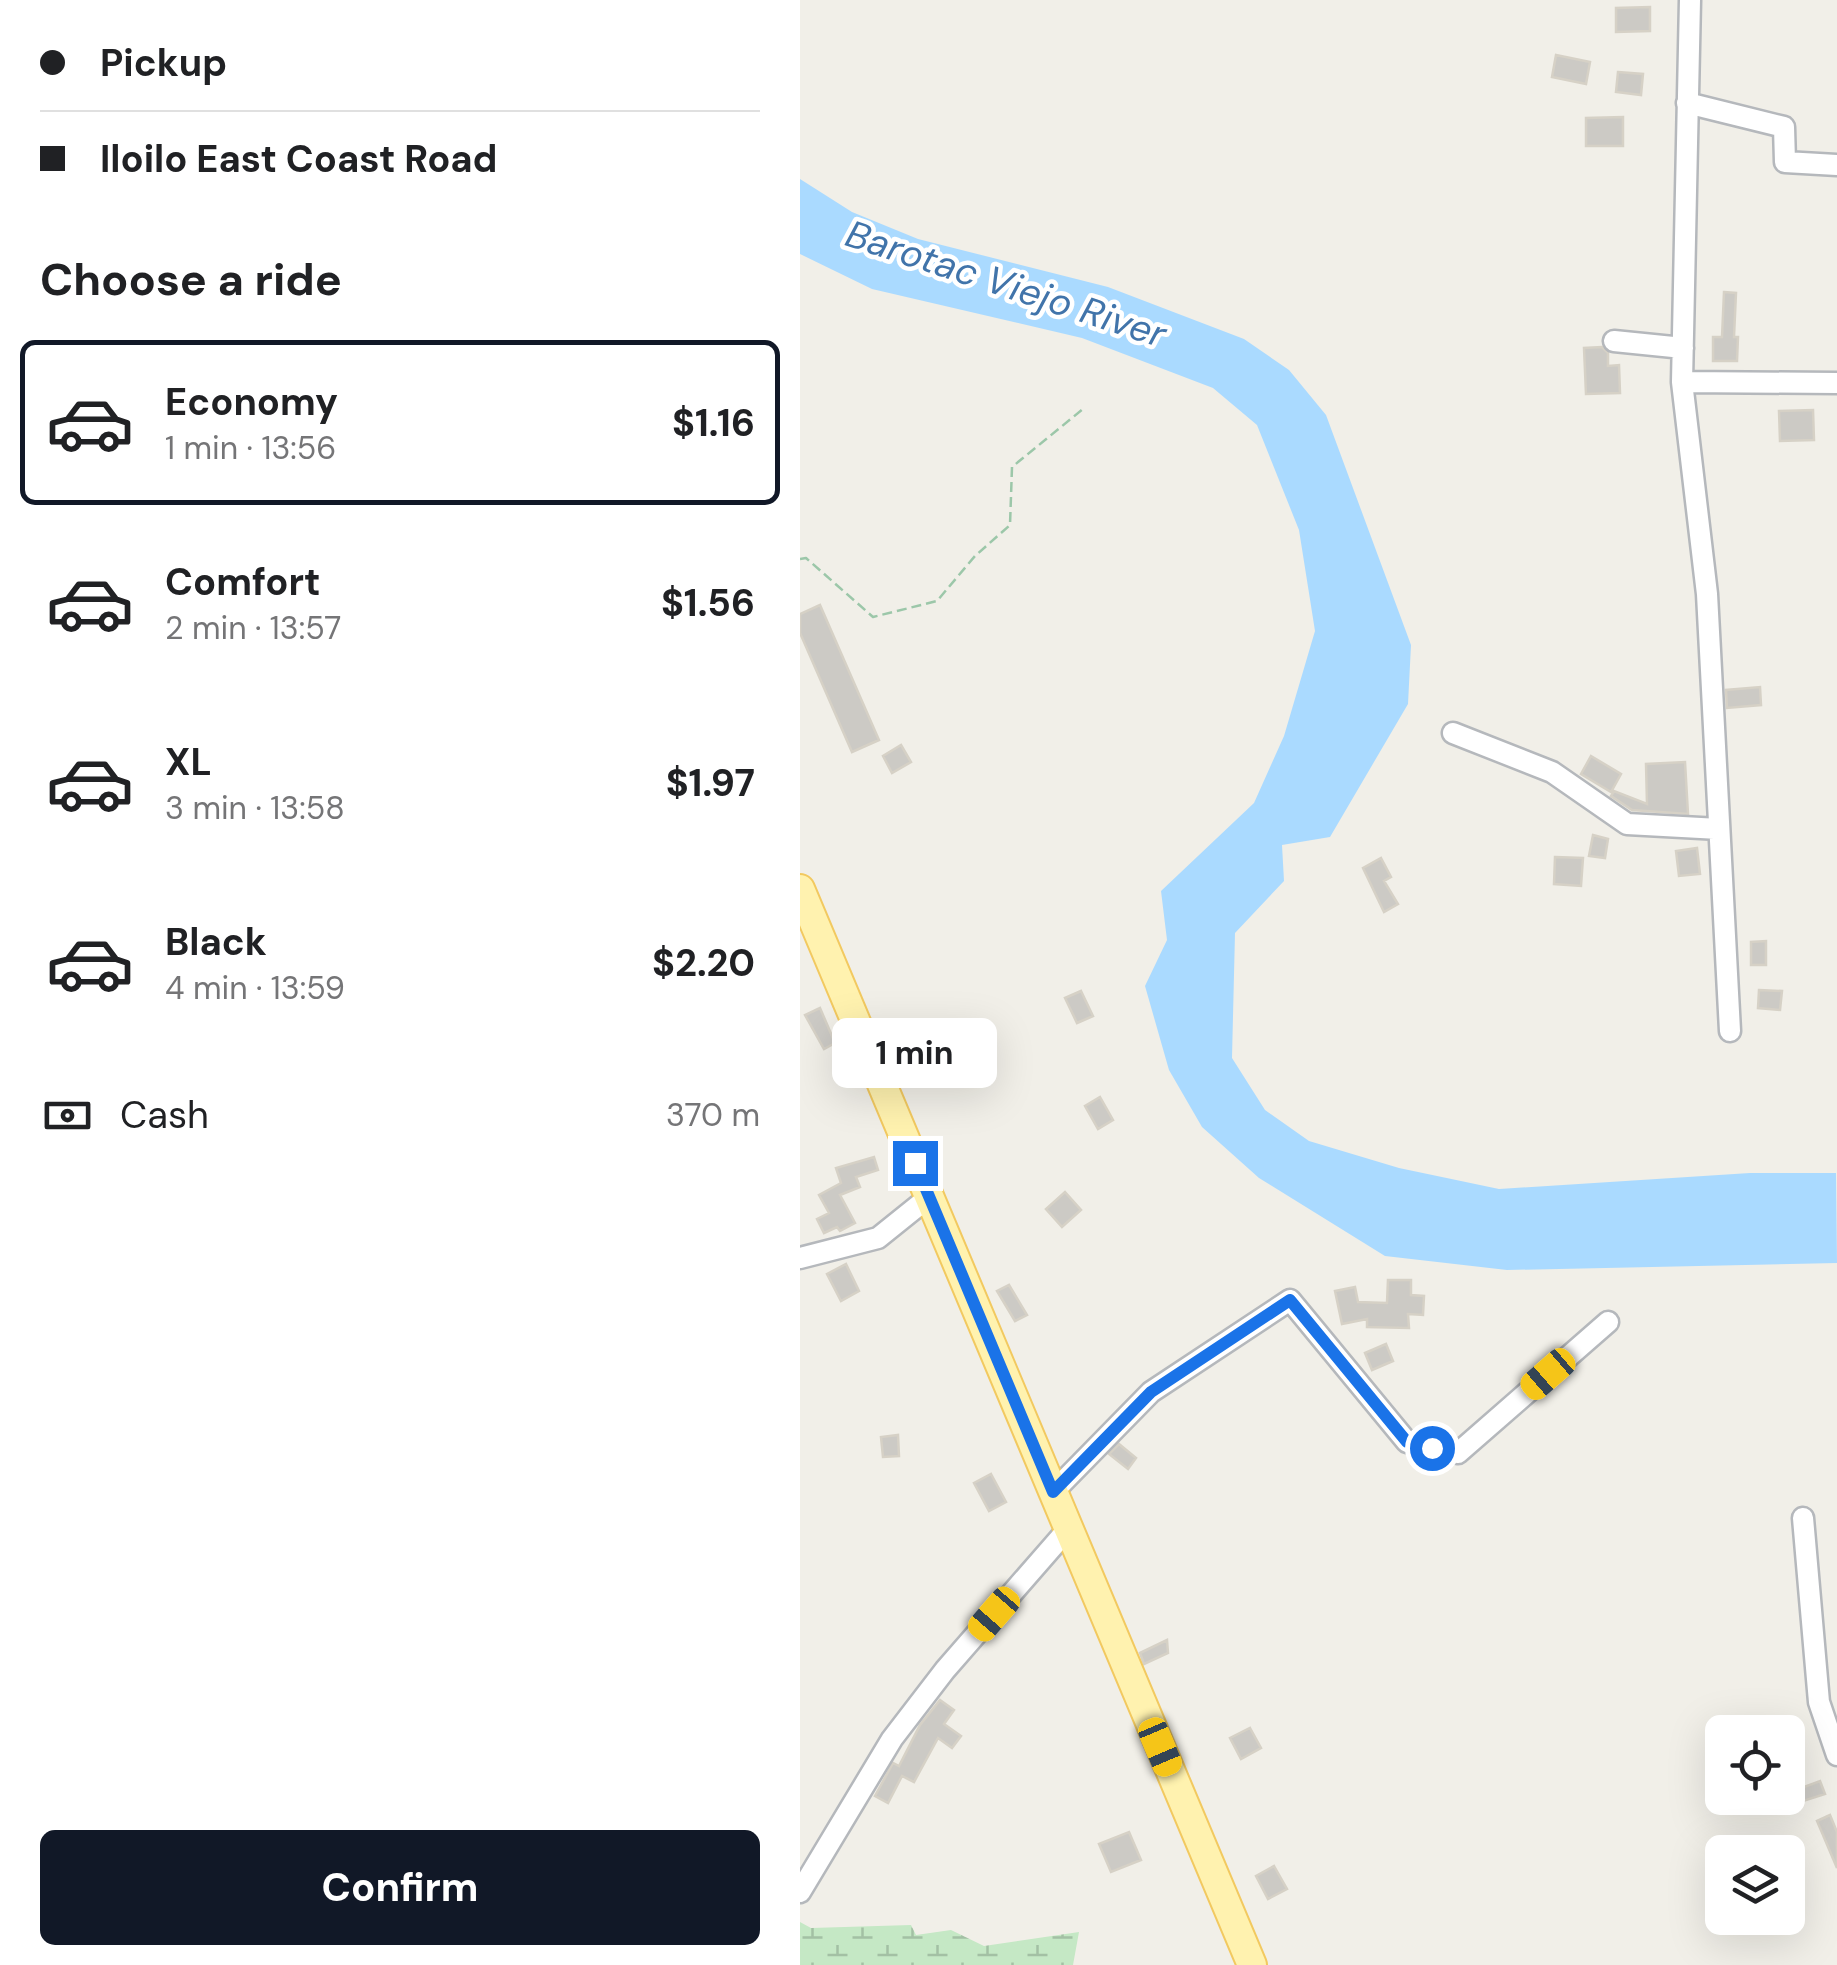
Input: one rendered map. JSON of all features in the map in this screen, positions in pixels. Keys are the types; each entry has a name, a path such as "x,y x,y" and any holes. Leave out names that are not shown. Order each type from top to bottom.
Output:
{"main road":[{"path":"800,889 1252,1965"}],"street":[{"path":"1690,0 1682,382 1707,594 1730,1030"},
{"path":"1687,103 1784,127 1785,162 1837,165"},
{"path":"1614,341 1683,348"},
{"path":"1682,382 1837,383"},
{"path":"1453,733 1552,772 1628,824 1719,829"},
{"path":"800,1258 878,1238 929,1197"},
{"path":"1053,1492 1151,1392 1290,1300 1407,1442 1458,1453 1608,1322"},
{"path":"1803,1518 1819,1702 1837,1755"},
{"path":"800,1892 892,1738 1068,1529"}],"path":[{"path":"800,560 806,558 873,617 937,601 975,556 1010,525 1012,467 1082,409"}],"green space":[{"path":"800,1922 811,1928 911,1925 916,1935 951,1930 984,1946 1079,1932 1073,1965 800,1965"}],"water":[{"name":"Barotac Viejo River","path":"800,179 852,212 918,239 1108,287 1244,339 1289,370 1326,415 1411,645 1408,704 1330,837 1282,845 1284,881 1235,933 1232,1058 1265,1110 1309,1141 1399,1168 1499,1189 1750,1173 1836,1173 1837,1263 1507,1270 1385,1256 1259,1178 1202,1127 1169,1070 1145,986 1167,940 1161,891 1254,803 1284,736 1315,631 1299,530 1257,425 1213,388 1082,338 872,289 800,254"}],"building":[{"path":"1650,7 1650,31 1616,32 1616,8"},
{"path":"1556,55 1590,62 1586,84 1552,77"},
{"path":"1618,72 1643,74 1641,95 1616,92"},
{"path":"1623,117 1623,146 1586,146 1586,118"},
{"path":"1724,292 1736,293 1737,361 1713,361 1713,337 1722,337"},
{"path":"1602,347 1608,353 1608,366 1619,365 1620,393 1586,394 1584,348"},
{"path":"1813,410 1814,440 1780,441 1779,411"},
{"path":"820,605 879,740 852,752 800,633 800,614"},
{"path":"1760,687 1761,705 1727,708 1726,690"},
{"path":"901,745 911,762 892,773 883,756"},
{"path":"1591,756 1621,774 1611,792 1581,774"},
{"path":"1685,762 1688,814 1632,810 1611,796 1614,791 1647,804 1646,764"},
{"path":"1593,835 1608,839 1605,858 1589,856"},
{"path":"1697,848 1700,874 1679,876 1676,851"},
{"path":"1555,857 1583,858 1581,886 1554,884"},
{"path":"1381,858 1391,877 1384,881 1398,904 1384,912 1363,868"},
{"path":"1766,941 1766,965 1751,965 1751,942"},
{"path":"1759,990 1782,991 1780,1010 1758,1008"},
{"path":"1081,991 1093,1016 1077,1023 1065,998"},
{"path":"820,1008 835,1043 824,1049 805,1015"},
{"path":"1100,1097 1113,1120 1098,1129 1085,1106"},
{"path":"874,1157 878,1170 856,1177 860,1187 840,1195 855,1223 840,1231 837,1227 824,1233 817,1219 829,1213 819,1195 841,1183 836,1168"},
{"path":"1065,1192 1081,1210 1062,1227 1046,1209"},
{"path":"846,1264 859,1291 841,1301 827,1274"},
{"path":"1388,1280 1411,1280 1411,1295 1424,1296 1423,1315 1408,1314 1409,1328 1367,1327 1367,1319 1342,1324 1335,1291 1355,1287 1358,1302 1387,1303"},
{"path":"1009,1285 1027,1315 1015,1321 997,1291"},
{"path":"1386,1344 1393,1361 1372,1370 1365,1353"},
{"path":"898,1435 899,1456 883,1457 881,1437"},
{"path":"1119,1444 1136,1458 1128,1469 1109,1454"},
{"path":"991,1474 1006,1502 989,1511 974,1483"},
{"path":"1167,1640 1168,1653 1144,1664 1140,1653"},
{"path":"940,1700 954,1710 944,1724 961,1736 952,1748 938,1738 914,1782 902,1776 888,1803 875,1796 893,1763 899,1766 920,1725"},
{"path":"1250,1728 1261,1748 1241,1759 1230,1738"},
{"path":"1820,1781 1825,1794 1805,1800 1805,1787"},
{"path":"1830,1815 1837,1832 1837,1868 1817,1821"},
{"path":"1129,1832 1141,1860 1111,1872 1099,1844"},
{"path":"1274,1866 1287,1889 1268,1899 1256,1876"}],"route":[{"path":"915,1163 1053,1492 1151,1392 1290,1300 1407,1442 1432,1448"}]}
